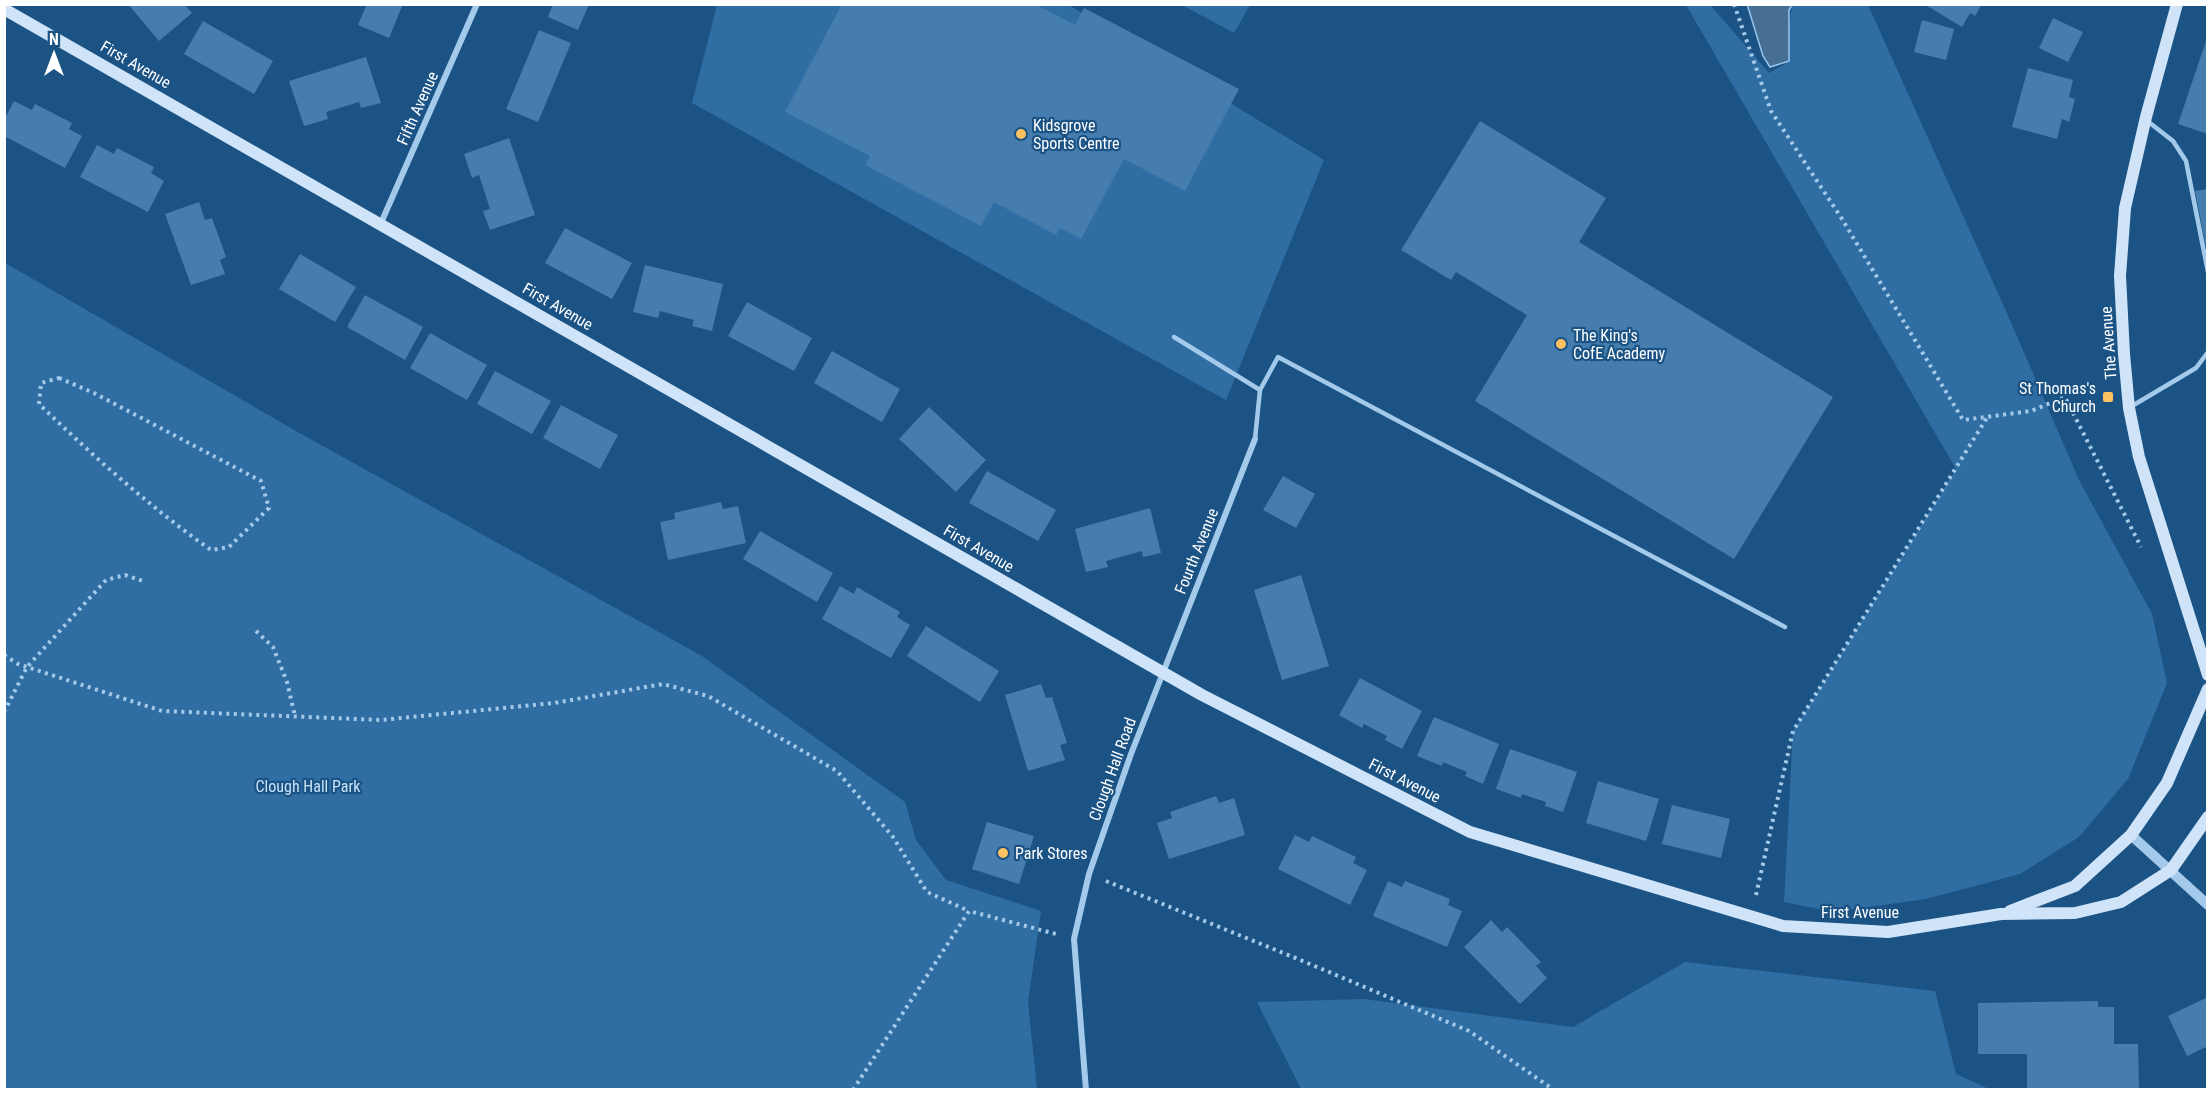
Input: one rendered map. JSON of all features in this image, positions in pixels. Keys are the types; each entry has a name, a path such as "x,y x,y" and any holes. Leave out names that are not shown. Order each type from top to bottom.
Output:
{"main road":[{"name":"The Avenue","path":"2177,4 2145,119 2125,208 2121,264 2124,354 2129,408 2139,457 2208,675"},
{"name":"First Avenue","path":"4,9 381,223 1162,673 1470,832 1783,927 1888,932 2001,914 2075,913 2121,902 2171,870"},
{"path":"2131,835 2167,783 2208,689"},
{"path":"2171,870 2208,817"},
{"name":"First Avenue","path":"2001,914 2075,886 2131,835"}],"street":[{"name":"Fifth Avenue","path":"381,223 477,4"},
{"name":"Fourth Avenue","path":"1162,673 1255,440"},
{"name":"Clough Hall Road","path":"1086,1089 1074,939 1089,874 1162,673"},
{"path":"2131,835 2208,905"}],"lane":[{"path":"2145,119 2173,141 2186,161 2208,272"},
{"path":"1174,337 1260,390"},
{"path":"2129,408 2196,368 2208,352"},
{"path":"1255,440 1260,390 1278,357 1785,627"}],"path":[{"path":"1734,4 1771,111 1842,219 1963,420 2031,411 2065,397 2144,553"},
{"path":"59,378 94,393 261,482 269,508 229,547 212,550 173,524 39,404 41,383 59,378"},
{"path":"1751,916 1793,731 1988,416"},
{"path":"4,711 27,667 105,580 125,575 146,582"},
{"path":"256,631 273,647 287,682 295,716"},
{"path":"4,655 27,667 162,711 381,720 554,703 663,684 708,696 837,771 893,837 927,892 969,911 1074,939"},
{"path":"1089,874 1468,1031 1554,1089"},
{"path":"853,1089 969,911"}],"green space":[{"path":"1250,4 1234,33 1182,5"},
{"path":"717,5 1069,5 1324,160 1226,400 692,103"},
{"path":"1686,5 1712,5 1769,73 1785,64 1792,5 1868,5 2006,311 2079,480 2152,614 2167,683 2128,779 2079,837 2020,874 1926,899 1834,912 1784,902 1793,731 1956,469"},
{"name":"Clough Hall Park","path":"5,263 303,435 702,656 905,802 916,840 946,880 1041,911 1028,1002 1037,1089 5,1089"},
{"path":"1685,962 1935,991 1956,1074 1989,1089 1301,1089 1257,1002 1364,999 1573,1027"}],"shaded area":[{"path":"1747,4 1792,5 1789,10 1789,61 1770,67 1763,56"}],"building":[{"path":"128,4 184,4 192,13 159,41"},
{"path":"367,4 403,4 389,38 358,25"},
{"path":"553,4 589,4 578,30 548,17"},
{"name":"Kidsgrove Sports Centre","path":"842,4 1035,4 1075,25 1084,8 1239,89 1185,191 1124,159 1081,239 1060,228 1056,235 994,202 981,226 865,165 870,156 785,112"},
{"path":"1924,4 1982,4 1975,16 1970,13 1962,27"},
{"path":"2053,18 2083,32 2068,62 2039,48"},
{"path":"1922,20 1954,29 1946,60 1914,52"},
{"path":"203,21 273,61 254,94 184,54"},
{"path":"539,30 571,43 538,122 506,109"},
{"path":"2208,38 2208,134 2178,124"},
{"path":"366,57 381,103 361,108 359,102 326,112 328,119 304,126 289,81"},
{"path":"2028,68 2073,80 2069,97 2075,99 2069,122 2062,119 2057,139 2012,127"},
{"path":"14,101 32,110 35,104 72,123 69,129 82,136 65,168 4,136 4,120"},
{"path":"1480,121 1606,198 1579,242 1833,397 1734,559 1475,401 1527,315 1456,272 1451,280 1401,250"},
{"path":"509,138 535,215 490,230 483,211 490,209 479,175 472,178 464,154"},
{"path":"97,145 114,154 117,148 154,167 151,173 164,181 148,212 80,177"},
{"path":"2208,189 2208,247 2206,247 2195,191"},
{"path":"199,202 205,220 212,218 226,257 220,260 225,274 191,285 165,214"},
{"path":"565,228 632,263 612,299 545,263"},
{"path":"300,254 356,287 335,322 279,289"},
{"path":"645,265 723,284 712,331 692,326 694,320 660,311 658,318 633,312"},
{"path":"365,295 423,327 405,360 347,327"},
{"path":"747,302 812,338 794,371 728,336"},
{"path":"430,333 487,365 467,400 410,368"},
{"path":"832,351 900,389 882,422 814,383"},
{"path":"495,371 551,401 532,434 477,404"},
{"path":"561,405 618,435 600,469 543,438"},
{"path":"929,407 986,460 956,492 899,439"},
{"path":"987,471 1056,510 1038,541 969,503"},
{"path":"1283,476 1315,494 1296,528 1263,510"},
{"path":"721,502 723,509 738,506 746,543 668,560 660,522 675,519 674,513"},
{"path":"1150,508 1161,553 1143,557 1142,551 1106,561 1108,567 1086,572 1075,529"},
{"path":"760,531 833,573 817,602 743,559"},
{"path":"1301,575 1329,666 1282,680 1254,590"},
{"path":"840,586 854,594 857,587 900,612 897,617 910,625 891,658 822,619"},
{"path":"926,626 999,671 980,702 907,656"},
{"path":"1360,678 1422,711 1402,749 1385,740 1387,736 1364,724 1362,728 1339,715"},
{"path":"1041,684 1046,698 1052,697 1067,743 1060,745 1065,760 1028,771 1005,695"},
{"path":"1434,717 1499,744 1483,784 1465,776 1467,772 1443,762 1442,766 1417,756"},
{"path":"1510,749 1577,772 1563,812 1545,806 1546,802 1522,794 1521,798 1496,789"},
{"path":"1598,781 1659,799 1646,841 1586,823"},
{"path":"1216,796 1219,803 1234,798 1245,835 1169,859 1157,823 1172,818 1170,812"},
{"path":"1672,805 1730,819 1721,858 1662,844"},
{"name":"Park Stores","path":"987,822 1034,836 1019,884 972,869"},
{"path":"1295,835 1309,842 1312,836 1356,857 1353,863 1367,870 1350,905 1278,869"},
{"path":"1388,881 1402,887 1405,881 1450,899 1448,905 1462,911 1447,947 1373,916"},
{"path":"1491,920 1502,932 1507,927 1541,962 1536,966 1547,978 1520,1004 1464,947"},
{"path":"2206,998 2208,1046 2187,1056 2168,1016"},
{"path":"2098,1001 2098,1007 2114,1007 2114,1044 2138,1044 2139,1090 2027,1090 2027,1054 1978,1054 1978,1003"}],"place":[{"name":"Kidsgrove Sports Centre","path":"1021,134"},
{"name":"The King's CofE Academy","path":"1561,344"},
{"name":"St Thomas's Church","path":"2108,397"},
{"name":"Park Stores","path":"1003,853"}]}
